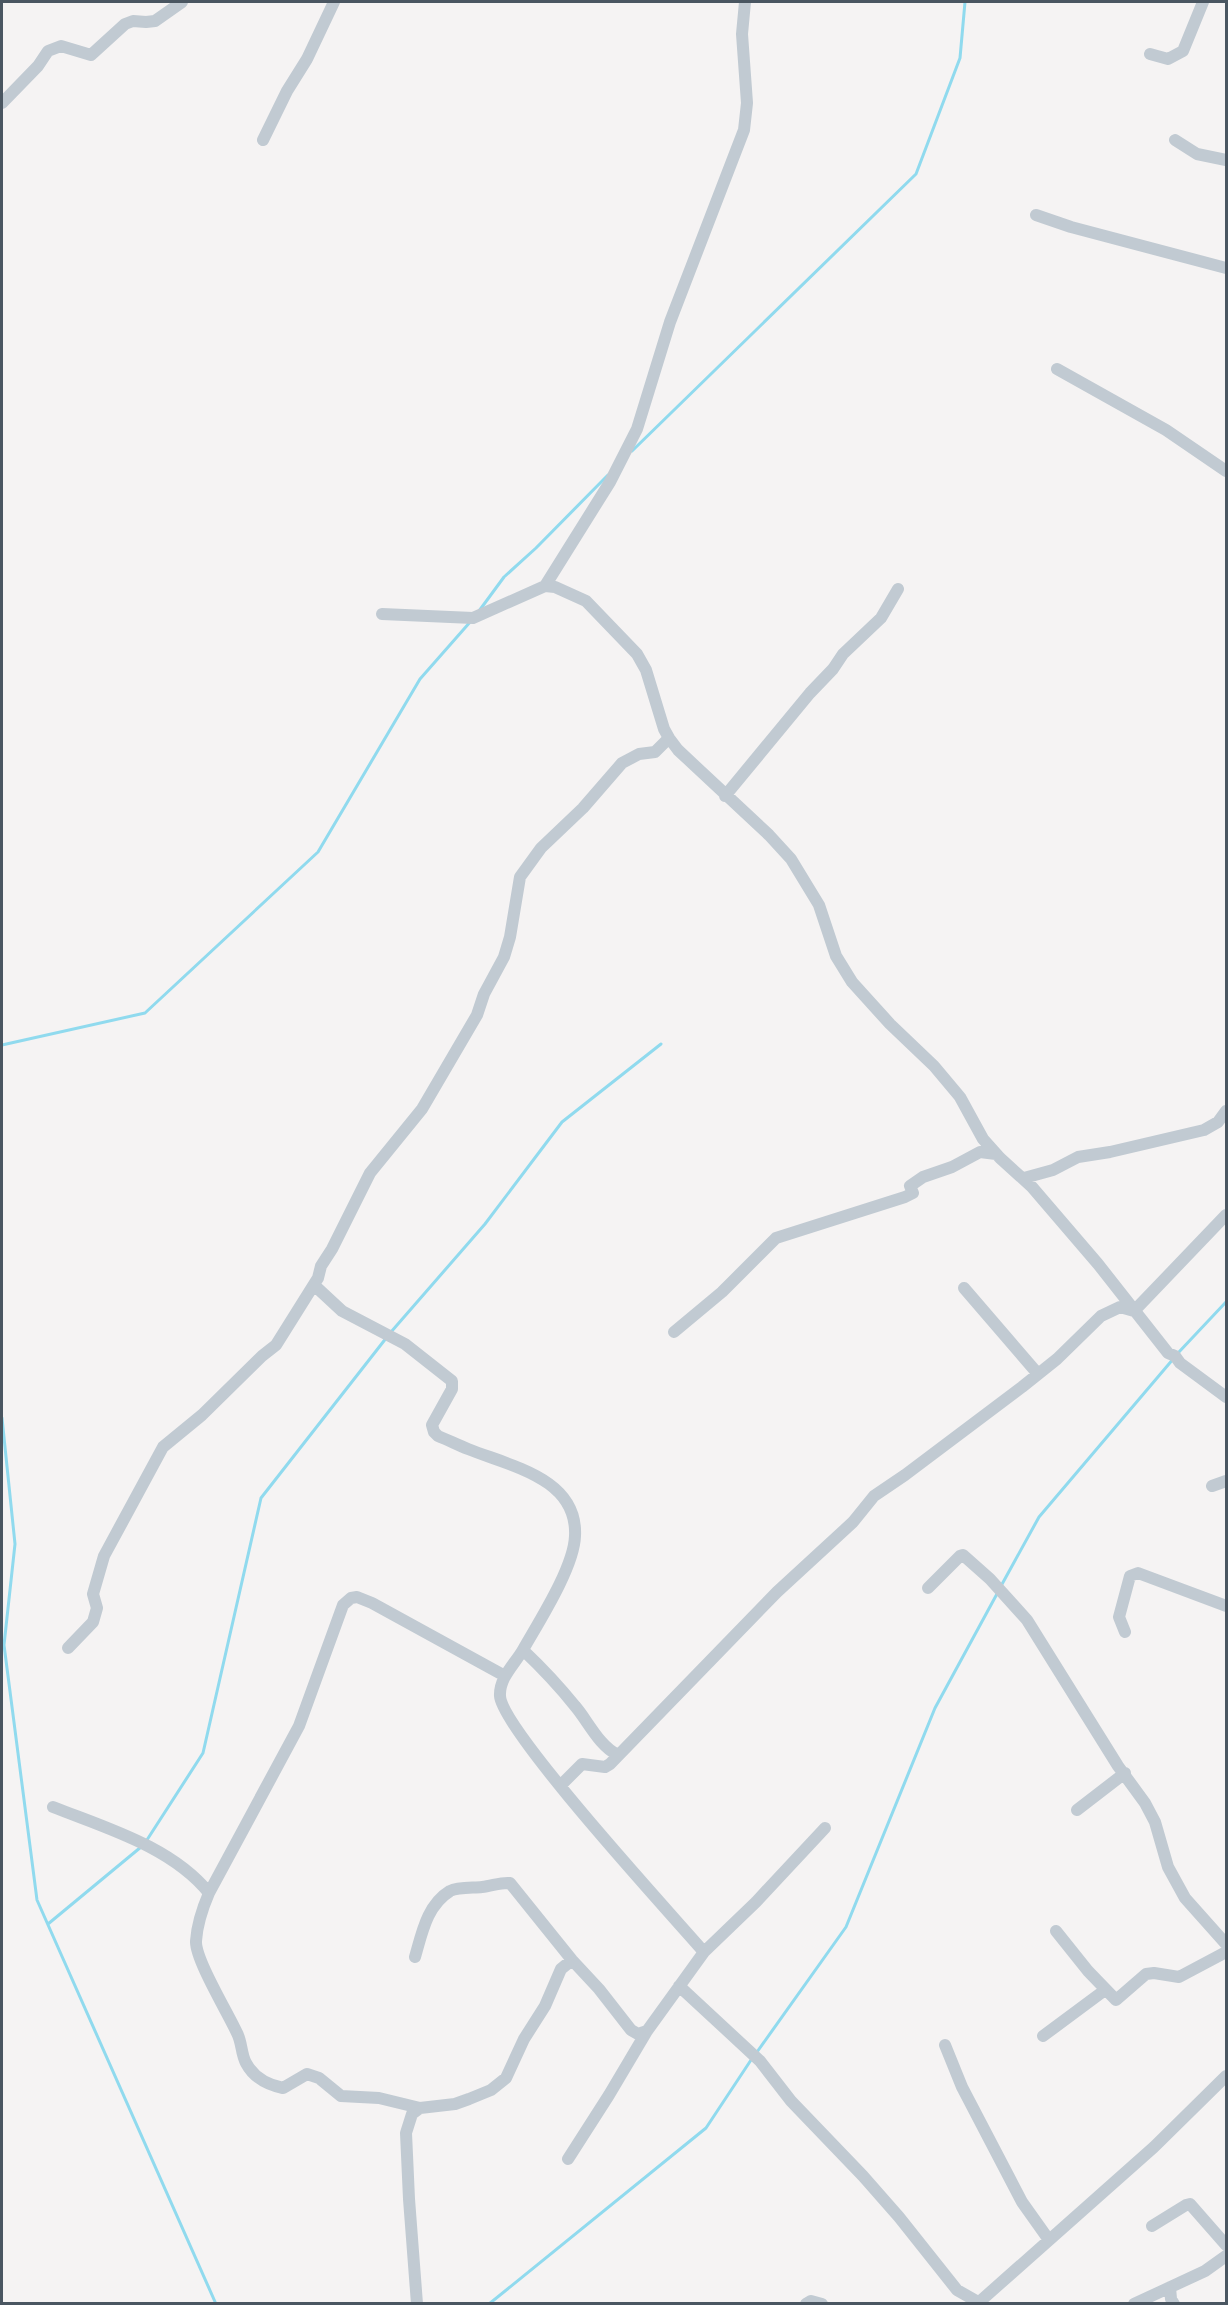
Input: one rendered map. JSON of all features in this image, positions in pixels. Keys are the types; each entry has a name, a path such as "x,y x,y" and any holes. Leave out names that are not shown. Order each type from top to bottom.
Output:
{"street":[{"path":"2,103 38,66 48,51 61,46 91,55 125,24 133,21 155,21 182,2"},
{"path":"263,140 287,91 307,59 334,2"},
{"path":"545,586 610,482 637,429 670,322 744,130 747,104 741,34 745,2"},
{"path":"1150,54 1168,59 1183,51 1203,2"},
{"path":"1175,140 1197,154 1227,160"},
{"path":"1036,215 1071,227 1227,268"},
{"path":"1057,369 1166,430 1227,471"},
{"path":"382,614 473,618 545,586 555,587 586,601 637,654 646,670 664,729 678,750 769,835 791,859 819,905 836,956 852,982 955,1090 983,1139 996,1154 1024,1178 1098,1264 1168,1353 1227,1397"},
{"path":"725,796 810,693 833,669 843,654 881,618 897,589"},
{"path":"68,1648 93,1622 97,1608 93,1594 104,1556 163,1447 202,1415 276,1345 318,1278 321,1266 332,1249 370,1173 422,1108 477,1015 484,994 504,957 510,937 520,877 540,848 582,808 622,762 639,754 655,752 669,738"},
{"path":"1024,1178 1053,1170 1078,1157 1110,1152 1204,1130 1218,1122 1227,1111"},
{"path":"674,1332 722,1292 776,1238 905,1197 913,1192 910,1186 923,1177 952,1167 980,1152 996,1154"},
{"path":"1134,1311 1227,1215"},
{"path":"314,1285 342,1311 405,1344 452,1381 452,1389 432,1425 438,1436 543,1478 569,1505 575,1536 566,1569 523,1650 505,1676 500,1696 516,1729 560,1786 704,1952"},
{"path":"964,1288 1038,1374"},
{"path":"560,1786 582,1764 604,1767 618,1755 777,1592 853,1522 874,1496 1057,1359 1101,1316 1120,1307 1134,1311"},
{"path":"1212,1486 1227,1481"},
{"path":"928,1588 963,1555 990,1579 1027,1620 1145,1803 1155,1822 1168,1867 1185,1898 1227,1944"},
{"path":"1125,1632 1119,1617 1130,1576 1134,1574 1138,1573 1227,1606"},
{"path":"505,1676 372,1603 357,1597 351,1598 343,1605 299,1726 203,1909 196,1942 199,1958 239,2036 246,2063 257,2077 270,2085 283,2088 307,2074 319,2078 341,2096 379,2098 420,2108 455,2104 499,2085 506,2078 524,2039 545,2006 561,1969 572,1960"},
{"path":"523,1650 548,1674 593,1731 612,1752 618,1755"},
{"path":"1077,1810 1125,1773"},
{"path":"53,1807 107,1827 144,1844 184,1869 210,1893"},
{"path":"568,2159 647,2031 704,1952 756,1902 825,1828"},
{"path":"416,1957 426,1918 451,1890 489,1886 503,1882 510,1883 631,2030 638,2034 647,2031"},
{"path":"1056,1931 1116,2000 1146,1974 1154,1972 1179,1977 1227,1953"},
{"path":"679,1986 760,2061 791,2101 899,2217 957,2290 977,2303 1154,2147 1227,2076"},
{"path":"1043,2036 1105,1990"},
{"path":"945,2044 962,2087 1022,2202 1049,2240"},
{"path":"417,2304 406,2133 412,2114 420,2108"},
{"path":"1152,2226 1190,2204 1227,2245"},
{"path":"1134,2304 1205,2271 1227,2256"},
{"path":"1170,2287 1174,2304"},
{"path":"806,2304 811,2301 822,2304"}],"waterway":[{"path":"632,451 916,174 960,58 965,2"},
{"path":"479,611 504,577 608,475"},
{"path":"2,1045 145,1013 318,852 420,679 471,621"},
{"path":"391,1332 485,1224 562,1122 661,1044"},
{"path":"1178,1353 1226,1302"},
{"path":"145,1843 203,1753 261,1498 387,1337"},
{"path":"1001,1586 1039,1517 1174,1358"},
{"path":"2,1418 15,1544 4,1645 37,1900 216,2304"},
{"path":"757,2052 846,1927 935,1708 998,1592"},
{"path":"48,1924 141,1847"},
{"path":"489,2304 706,2128 751,2060"}]}
